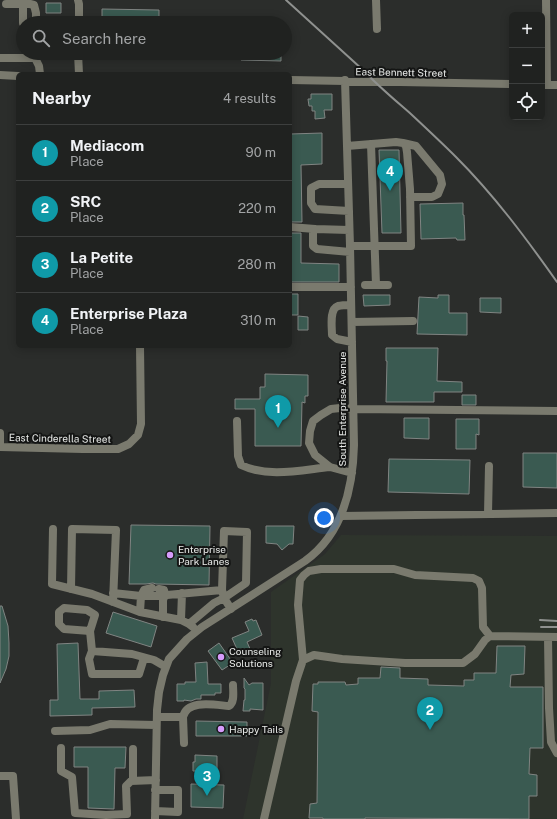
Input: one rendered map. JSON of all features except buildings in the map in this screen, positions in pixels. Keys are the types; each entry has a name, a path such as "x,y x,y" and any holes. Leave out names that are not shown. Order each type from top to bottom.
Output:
{"street":[{"path":"78,0 79,16"},
{"path":"376,0 377,29"},
{"path":"546,0 545,85 557,85"},
{"path":"6,4 34,5 36,16"},
{"path":"23,4 23,16"},
{"path":"0,58 16,57"},
{"path":"37,60 40,72"},
{"path":"78,60 79,72"},
{"path":"0,75 16,76"},
{"name":"East Bennett Street","path":"292,80 509,84"},
{"name":"South Enterprise Avenue","path":"155,815 157,700 169,659 196,631 312,557 329,539 334,531 341,516 348,492 352,473 354,410 345,80"},
{"path":"347,146 396,142 416,146 440,175 442,184 438,194 432,197 410,196"},
{"path":"315,229 313,232 313,246 317,249 411,246 407,152 406,146 403,143"},
{"path":"371,144 376,285"},
{"path":"348,184 319,184 311,188 311,203 315,209 349,211"},
{"path":"292,227 350,230"},
{"path":"365,285 388,285"},
{"path":"292,287 351,287"},
{"path":"351,305 338,306 334,308 331,315 332,334 337,339 352,342"},
{"path":"352,322 413,322"},
{"name":"East Cinderella Street","path":"0,447 118,449 129,444 138,435 141,424 140,348"},
{"path":"330,467 315,455 309,443 313,421 331,409 557,411"},
{"path":"237,421 238,456 241,465 250,469 278,473 330,467 352,473"},
{"path":"0,433 0,447"},
{"path":"488,514 489,466"},
{"path":"341,516 557,513"},
{"path":"53,529 52,584 113,598 140,612 185,622 196,631"},
{"path":"71,589 72,529 116,530 113,598"},
{"path":"185,622 214,603 223,594 246,583 247,532 224,531 223,594 231,608"},
{"path":"264,819 296,681 303,660 298,605 300,580 304,575 309,571 321,569 394,569 415,575 473,578 480,581 482,588 483,627 490,636"},
{"path":"140,612 141,596 144,590 156,588 164,590 163,617"},
{"path":"113,598 182,593 223,594"},
{"path":"182,593 185,622"},
{"path":"90,631 64,629 59,624 59,612 64,608 87,610 95,615 90,631 92,651 89,659 92,674 139,674 144,658"},
{"path":"303,660 314,655 342,659 405,663 463,663 475,654 485,640 490,636 557,637"},
{"path":"548,637 551,742 557,753"},
{"path":"92,651 132,654 154,660 166,667"},
{"path":"184,743 184,712 189,707 195,705 229,706 233,701 233,685"},
{"path":"55,731 90,730 110,724 156,721 183,717"},
{"path":"61,748 61,771 72,777 75,813 106,815 127,814 126,786 131,781 156,780"},
{"path":"133,749 133,781"},
{"path":"0,776 13,776 16,819"},
{"path":"155,790 178,790 178,812 155,815"}],"shaded area":[{"path":"341,535 557,536 557,819 243,819 271,683 271,592 325,554"}],"railway":[{"path":"286,0 412,115 470,171 509,217 557,282"},
{"path":"540,620 557,621"},
{"path":"541,627 557,627"}],"place":[{"name":"Enterprise Plaza","path":"390,191"},
{"name":"Mediacom","path":"278,428"},
{"name":"Enterprise Park Lanes","path":"170,555"},
{"name":"Counseling Solutions","path":"221,657"},
{"name":"Happy Tails","path":"221,729"},
{"name":"SRC","path":"430,730"},
{"name":"La Petite","path":"207,796"}]}
